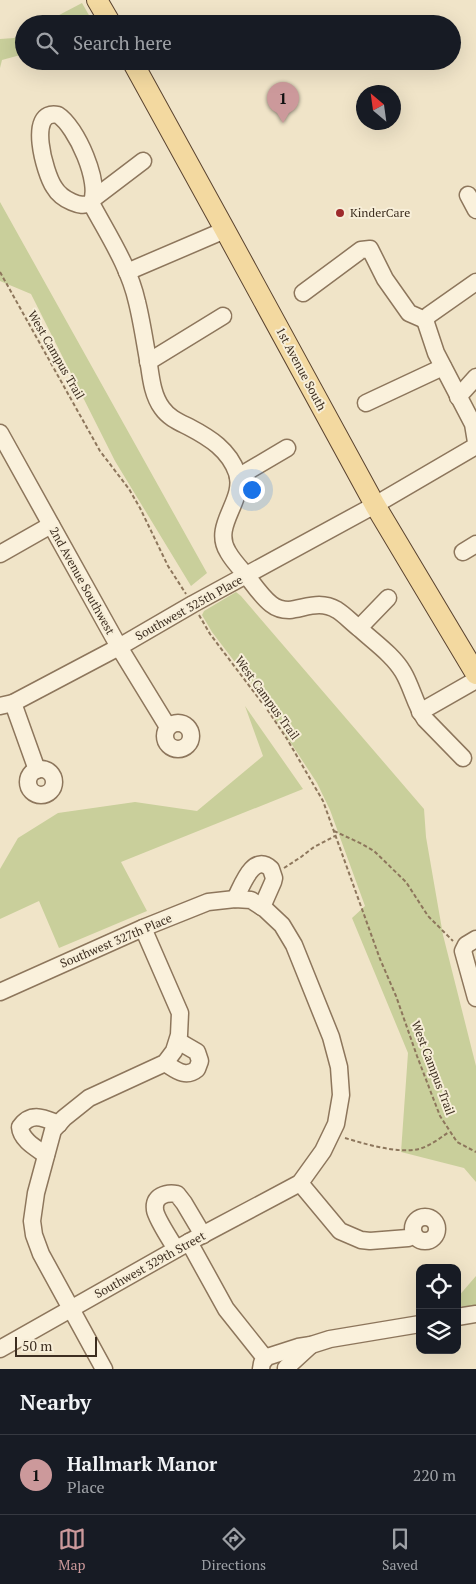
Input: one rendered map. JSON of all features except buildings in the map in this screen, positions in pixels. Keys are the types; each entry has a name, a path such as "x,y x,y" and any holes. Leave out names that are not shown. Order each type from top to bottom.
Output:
{"main road":[{"path":"98,0 106,15"},
{"name":"1st Avenue South","path":"137,70 375,504 476,674"}],"street":[{"path":"143,161 92,201 82,205 68,200 54,188 48,178 40,132 43,121 54,114 62,118 78,139 90,171 93,187 92,201 127,272 137,302 154,391 162,408 171,418 201,434 221,448 230,459 238,477 238,492 225,525 223,536 228,552 268,601 277,608 288,610 316,604 328,606 342,613 390,656 400,668 425,719 463,758"},
{"path":"468,195 476,210"},
{"path":"127,272 225,230"},
{"path":"303,293 361,250 370,249 385,279 409,313 425,320 436,353 473,424 476,442"},
{"path":"425,320 429,315 476,282"},
{"path":"148,362 223,316"},
{"path":"366,403 443,367"},
{"path":"458,397 476,377"},
{"name":"2nd Avenue Southwest","path":"0,432 120,647 168,727"},
{"name":"Southwest 325th Place","path":"7,705 120,647 193,604 476,446"},
{"path":"238,477 287,448"},
{"path":"0,554 51,525"},
{"path":"359,628 388,598"},
{"path":"420,712 476,680"},
{"path":"7,705 37,770"},
{"path":"235,899 250,872 260,864 268,866 273,873 273,882 264,908 282,925 294,945 331,1037 339,1067 341,1095 336,1124 323,1150 300,1183 328,1218 340,1231 346,1234 361,1240 370,1241 408,1238 414,1235"},
{"name":"Southwest 327th Place","path":"0,992 143,928 208,902 235,899 251,900 264,908"},
{"path":"104,1369 41,1254 34,1236 32,1222 36,1193 54,1130 89,1098 165,1063 174,1051 179,1034 180,1013 143,928"},
{"path":"470,944 463,954 476,998"},
{"path":"165,1063 184,1074 193,1072 200,1065 200,1056 197,1052 178,1040"},
{"path":"46,1155 26,1139 20,1132 20,1127 27,1120 34,1117 41,1117 59,1124"},
{"name":"Southwest 329th Street","path":"0,1349 189,1242 300,1183"},
{"path":"189,1242 226,1309 264,1364"},
{"path":"461,1316 476,1314"},
{"path":"264,1364 298,1347 330,1339 416,1325"},
{"path":"264,1364 282,1358 286,1369 311,1345"}],"path":[{"name":"West Campus Trail","path":"0,272 100,451 140,508 168,566 210,634 252,688 287,739 323,801 334,836 380,959 396,996 436,1107 457,1142 476,1152"},
{"path":"333,831 374,851 406,882 428,916 449,938 470,944"},
{"path":"273,873 301,858 314,846 334,836"},
{"path":"330,1135 385,1148 410,1150 419,1149 450,1132"}],"green space":[{"path":"82,3 89,15 59,15"},
{"path":"14,38 15,56 2,60 0,68 0,39"},
{"path":"0,202 207,573 191,586 115,461 31,294 0,281"},
{"path":"236,592 424,809 426,837 443,935 476,1066 476,1182 464,1168 401,1152 408,1053 352,918 365,906 330,810 317,783 257,691 212,632 202,615 204,611"},
{"path":"245,706 303,789 121,862 147,911 59,948 39,901 0,919 0,869 18,838 58,813 135,802 197,811 263,756"},
{"path":"476,1276 476,1314 461,1306 461,1293"}],"place":[{"name":"Hallmark Manor","path":"283,123"},
{"name":"KinderCare","path":"340,213"}]}
